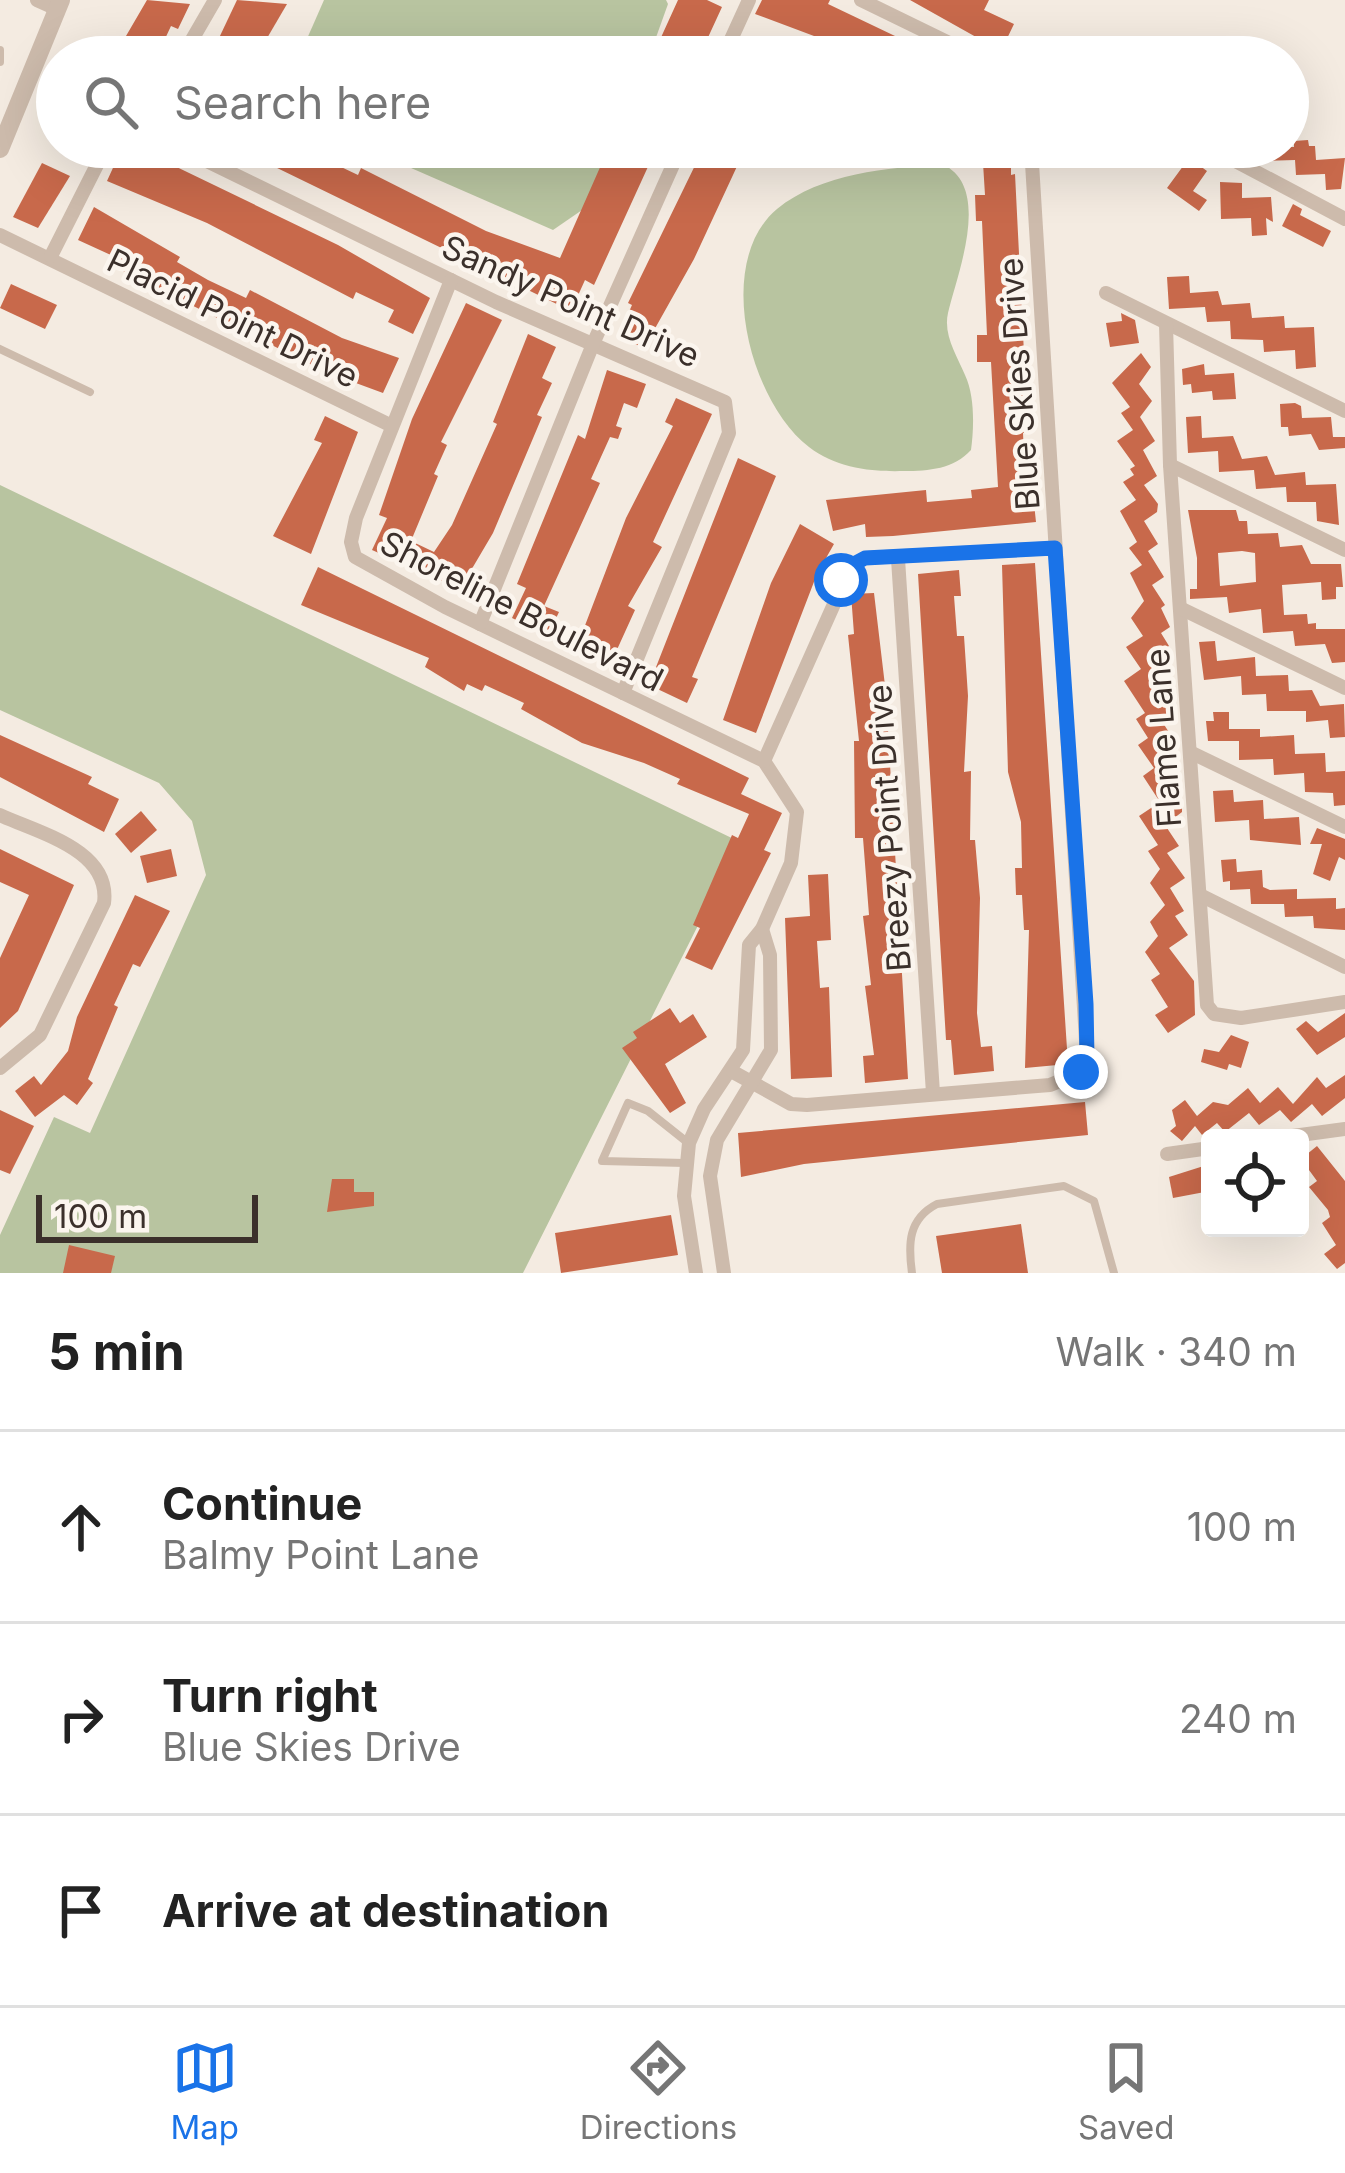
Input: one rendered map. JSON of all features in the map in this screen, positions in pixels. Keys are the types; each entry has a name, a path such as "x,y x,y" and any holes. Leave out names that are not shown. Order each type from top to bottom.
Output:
{"street":[{"path":"37,0 59,4 46,36"},
{"path":"194,36 214,0"},
{"path":"733,36 749,0"},
{"path":"862,0 935,36"},
{"path":"0,149 36,61"},
{"path":"51,256 95,168"},
{"name":"Sandy Point Drive","path":"221,168 451,280 725,402 730,417 623,692"},
{"path":"480,623 593,344 672,168"},
{"name":"Blue Skies Drive","path":"733,1072 791,1104 807,1106 1067,1082 1081,1072 1087,1057 1032,168"},
{"path":"1249,168 1345,219"},
{"name":"Placid Point Drive","path":"0,235 392,426"},
{"name":"Shoreline Boulevard","path":"451,280 356,518 351,542 355,557 764,761"},
{"path":"1106,293 1345,410"},
{"name":"Flame Lane","path":"1166,324 1169,465 1207,1005 1214,1014 1241,1018 1345,1002"},
{"path":"1169,465 1345,550"},
{"path":"696,1273 684,1196 687,1153 704,1108 733,1072 748,1031 749,945 763,929 799,828 791,797 764,761 850,566 865,558 1055,548"},
{"name":"Breezy Point Drive","path":"898,559 933,1093"},
{"path":"1182,609 1345,688"},
{"path":"1192,753 1345,827"},
{"path":"0,815 91,860 106,887 104,903 40,1035 0,1068"},
{"path":"1200,896 1345,967"},
{"path":"724,1273 710,1177 725,1124 771,1050 774,1012 763,929"},
{"path":"1309,1134 1345,1129"},
{"path":"1167,1154 1201,1149"}],"lane":[{"path":"0,50 0,62"},
{"path":"0,349 90,392"},
{"path":"687,1153 648,1111 628,1103 602,1161 687,1153 713,1160"},
{"path":"911,1273 909,1243 923,1212 937,1204 1064,1186 1094,1201 1114,1273"}],"green space":[{"path":"324,0 666,0 668,4 657,36 308,36"},
{"path":"411,168 602,168 585,208 553,230"},
{"path":"947,168 966,192 968,232 947,329 971,392 973,422 971,450 949,465 879,471 819,454 788,426 756,366 743,296 747,263 758,233 777,209 795,197 856,174"},
{"path":"0,485 740,842 523,1273 0,1273 0,1235 54,1117 90,1133 206,875 192,821 159,783 0,710"}],"building":[{"path":"147,0 190,4 178,29 171,26 166,36 126,36"},
{"path":"237,0 287,4 268,36 220,36"},
{"path":"678,0 707,0 722,7 709,36 662,36"},
{"path":"762,0 830,0 828,4 895,36 814,36 755,14"},
{"path":"910,0 989,0 984,10 1014,24 1008,36 974,36"},
{"path":"1309,146 1315,146 1316,160 1345,158 1341,189 1326,190 1325,174 1296,175 1296,168 1309,168"},
{"path":"39,168 70,176 38,228 13,217"},
{"path":"113,168 179,168 338,245 430,298 413,334 388,322 394,310 356,292 353,299 207,223 107,181"},
{"path":"277,168 343,168 358,175 361,168 486,231 560,258 600,168 647,168 594,285 585,280 571,311"},
{"path":"694,168 736,168 694,259 644,348 618,336 632,305 628,303"},
{"path":"983,168 1011,168 1011,175 1015,174 1028,433 1023,433 1024,458 1029,457 1036,522 893,536 866,537 865,524 833,531 826,500 926,490 927,502 972,498 971,490 998,487 991,362 977,362 977,335 987,335 982,221 976,221 975,195 985,195"},
{"path":"1182,168 1207,171 1193,191 1207,200 1199,211 1167,188"},
{"path":"1220,182 1242,183 1242,198 1271,197 1273,222 1266,218 1267,235 1252,236 1251,218 1221,219"},
{"path":"1293,204 1302,209 1300,215 1331,231 1323,247 1282,226"},
{"path":"94,207 180,257 177,262 208,280 246,298 250,290 342,338 399,358 383,393 326,372 109,264 113,256 78,240"},
{"path":"1189,276 1190,293 1218,291 1222,305 1250,303 1252,318 1284,316 1285,328 1314,327 1316,367 1296,369 1295,350 1264,352 1263,340 1231,339 1230,321 1207,322 1205,307 1169,309 1167,277"},
{"path":"11,284 57,305 45,329 0,308"},
{"path":"466,303 502,320 441,442 447,445 434,474 438,476 411,541 434,552 452,525 497,424 493,422 528,334 556,347 542,378 552,383 537,415 542,417 493,533 460,589 372,550 387,518 379,515 412,419"},
{"path":"1121,313 1135,320 1139,343 1110,347 1106,323 1122,321"},
{"path":"1141,353 1151,367 1139,384 1152,401 1140,417 1155,441 1143,450 1157,476 1144,485 1158,504 1157,512 1144,521 1158,544 1148,551 1164,577 1152,585 1165,605 1161,608 1170,627 1161,633 1169,646 1153,656 1168,679 1159,686 1176,711 1161,720 1176,743 1165,753 1180,780 1171,786 1182,804 1182,812 1165,825 1179,846 1167,853 1185,878 1170,888 1184,911 1175,916 1188,935 1169,948 1194,981 1195,1015 1168,1033 1155,1015 1168,1007 1151,980 1160,974 1145,952 1158,936 1150,922 1165,905 1150,883 1160,869 1148,851 1158,845 1139,816 1160,802 1143,776 1154,768 1138,745 1148,738 1136,719 1145,713 1124,681 1141,669 1126,647 1143,636 1131,618 1144,601 1130,573 1142,565 1129,548 1137,542 1120,511 1136,500 1123,482 1134,475 1130,469 1135,466 1117,441 1133,430 1121,413 1130,407 1112,383"},
{"path":"1204,364 1205,375 1234,373 1236,399 1213,400 1212,391 1192,393 1191,384 1183,385 1182,369"},
{"path":"607,370 646,384 637,408 624,403 616,426 622,428 618,439 610,437 591,479 600,483 544,606 559,612 548,635 512,618 526,588 517,584 578,435 585,439"},
{"path":"676,398 712,414 653,542 662,547 628,606 635,610 610,665 576,649 626,518 673,426 665,422"},
{"path":"1280,404 1301,406 1302,418 1331,417 1333,437 1345,437 1345,448 1319,450 1311,434 1289,436 1288,427 1281,427"},
{"path":"325,416 358,432 311,554 273,536 322,443 314,440"},
{"path":"1201,416 1202,438 1233,436 1242,459 1267,456 1275,475 1305,472 1306,485 1336,484 1339,525 1317,521 1316,502 1287,502 1286,487 1256,489 1254,470 1219,472 1218,451 1188,453 1186,417"},
{"path":"738,458 776,476 692,677 698,679 687,703 649,685"},
{"path":"1188,510 1236,510 1239,521 1247,521 1248,534 1278,533 1280,547 1302,545 1311,564 1341,564 1343,587 1336,587 1336,599 1322,600 1321,582 1282,585 1284,615 1307,614 1308,624 1316,623 1316,629 1345,629 1345,662 1332,663 1325,644 1295,646 1293,631 1263,633 1261,609 1229,613 1227,597 1190,599 1190,589 1197,589","holes":["1218,553 1255,553 1256,582 1220,586"]},
{"path":"800,524 834,544 817,574 756,733 723,720 771,583"},
{"path":"1035,563 1068,1064 1025,1068 1029,930 1024,930 1022,895 1016,895 1015,868 1022,868 1021,822 1008,772 1002,565"},
{"path":"318,567 749,778 741,794 782,813 764,850 771,853 712,970 685,958 700,928 693,925 732,835 738,838 749,814 677,784 680,779 644,763 582,743 521,709 524,703 485,685 482,691 467,684 464,691 425,667 429,658 301,605"},
{"path":"959,570 961,596 954,596 957,636 964,636 968,696 964,772 971,771 970,840 975,840 980,898 977,1013 981,1047 992,1046 994,1071 954,1075 951,1040 946,1040 918,574"},
{"path":"874,593 886,694 908,1079 865,1083 863,1056 874,1055 865,986 871,985 863,916 869,915 863,838 855,838 854,741 859,741 848,635 854,634 851,594"},
{"path":"1215,641 1217,661 1255,657 1256,676 1288,675 1289,691 1312,690 1320,706 1344,704 1345,737 1330,738 1328,720 1306,722 1306,711 1267,711 1266,694 1242,695 1241,676 1204,680 1199,642"},
{"path":"1213,712 1229,712 1229,729 1260,729 1260,737 1294,735 1295,754 1325,753 1326,772 1345,771 1345,805 1334,806 1333,793 1305,792 1304,773 1274,775 1273,759 1239,760 1239,741 1208,741 1206,721 1214,721"},
{"path":"0,735 92,777 88,784 119,799 104,832 0,777"},
{"path":"1233,790 1234,802 1263,800 1264,819 1299,817 1301,845 1250,840 1249,820 1215,822 1213,791"},
{"path":"141,811 157,830 131,853 115,834"},
{"path":"1317,828 1345,839 1345,860 1339,857 1330,881 1313,874 1322,844 1310,844"},
{"path":"0,849 74,885 18,1011 0,1028 0,958 29,895 0,882"},
{"path":"171,849 177,876 147,883 140,856"},
{"path":"1236,859 1237,872 1262,870 1263,887 1270,890 1297,889 1297,899 1336,898 1336,909 1345,908 1345,930 1314,928 1313,916 1285,917 1284,904 1251,904 1250,889 1230,890 1230,881 1223,882 1221,860"},
{"path":"828,874 831,940 817,941 820,988 829,987 832,1077 791,1079 785,918 810,916 808,875"},
{"path":"135,895 170,911 140,967 133,964 114,1005 118,1007 88,1079 93,1083 77,1105 64,1095 35,1117 15,1091 34,1076 41,1085 68,1051 77,1017"},
{"path":"670,1008 680,1023 693,1014 707,1037 665,1064 686,1103 670,1113 622,1048 637,1038 633,1032"},
{"path":"1345,1013 1345,1037 1317,1055 1296,1029 1306,1021 1318,1032"},
{"path":"1231,1035 1249,1042 1241,1068 1229,1064 1227,1070 1201,1062 1204,1049 1219,1052"},
{"path":"1345,1075 1345,1098 1322,1116 1312,1104 1291,1122 1280,1110 1259,1125 1249,1113 1229,1129 1217,1123 1201,1129 1201,1134 1195,1126 1182,1141 1170,1131 1176,1126 1172,1110 1185,1100 1197,1116 1213,1102 1228,1105 1248,1088 1260,1103 1278,1087 1293,1104 1317,1077 1326,1088"},
{"path":"1085,1102 1088,1135 804,1164 741,1177 738,1133"},
{"path":"0,1110 34,1126 10,1174 0,1170"},
{"path":"1317,1146 1345,1181 1345,1263 1337,1269 1324,1254 1336,1245 1322,1223 1330,1217 1328,1210 1309,1187 1317,1181 1309,1170 1309,1152"},
{"path":"1201,1167 1201,1193 1173,1198 1169,1177"},
{"path":"332,1179 354,1179 354,1192 374,1192 374,1206 327,1212"},
{"path":"671,1215 678,1255 561,1273 555,1233"},
{"path":"1021,1224 1028,1273 942,1273 936,1236"},
{"path":"69,1245 115,1256 111,1273 63,1273"}],"route":[{"path":"841,580 850,566 865,558 1055,548 1086,1004 1087,1057 1081,1072"}]}
